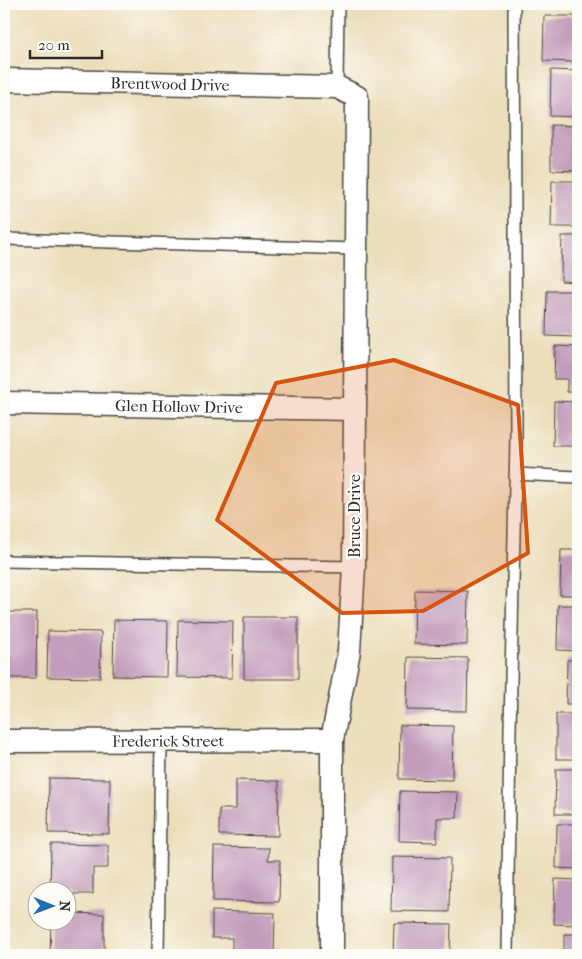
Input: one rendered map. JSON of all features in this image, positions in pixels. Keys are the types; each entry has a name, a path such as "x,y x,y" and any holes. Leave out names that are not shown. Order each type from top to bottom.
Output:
{"street":[{"name":"Brentwood Drive","path":"4,80 337,87"},
{"name":"Bruce Drive","path":"332,955 332,740 349,651 354,567 357,97 337,87"},
{"name":"Glen Hollow Drive","path":"4,403 354,409"},
{"name":"Frederick Street","path":"4,740 332,740"}],"lane":[{"path":"337,87 338,4"},
{"path":"507,955 516,437 514,4"},
{"path":"4,240 356,249"},
{"path":"515,474 578,477"},
{"path":"4,561 354,567"},
{"path":"158,955 161,740"}],"highlighted area":[{"path":"394,360 518,405 528,553 423,611 342,613 217,520 276,383"}],"building":[{"path":"551,4 578,4 578,6 551,6"},
{"path":"544,16 578,16 578,62 543,61"},
{"path":"551,70 578,71 578,117 550,116"},
{"path":"551,125 578,126 578,171 551,170"},
{"path":"552,181 578,181 578,227 551,227"},
{"path":"562,236 578,236 578,282 561,281"},
{"path":"547,291 578,291 578,337 546,336"},
{"path":"555,346 578,347 578,392 567,392 567,379 554,379"},
{"path":"554,401 578,402 578,446 553,446"},
{"path":"561,550 578,550 578,595 560,595"},
{"path":"415,590 468,591 467,645 414,644"},
{"path":"558,605 578,605 578,651 557,650"},
{"path":"4,612 37,612 36,678 4,678"},
{"path":"244,617 298,617 298,679 244,679"},
{"path":"114,620 168,621 167,677 113,676"},
{"path":"178,620 233,621 232,678 177,677"},
{"path":"48,631 101,632 100,678 47,677"},
{"path":"408,657 468,658 467,711 407,710"},
{"path":"567,660 578,660 578,704 566,704"},
{"path":"556,714 578,714 578,759 556,759"},
{"path":"400,725 453,726 452,780 399,779"},
{"path":"556,769 578,769 578,814 555,814"},
{"path":"49,778 110,779 109,834 48,833"},
{"path":"236,780 279,781 278,836 219,835 219,809 236,809"},
{"path":"400,791 458,792 457,818 437,818 437,842 399,841"},
{"path":"557,824 578,824 578,869 556,868"},
{"path":"51,844 108,845 108,868 93,868 93,894 78,894 78,882 50,882"},
{"path":"214,847 269,848 268,860 280,860 279,902 213,901"},
{"path":"392,857 450,858 449,912 391,911"},
{"path":"555,879 578,880 578,925 554,924"},
{"path":"212,911 275,913 274,955 232,955 232,938 212,938"},
{"path":"78,913 104,914 104,955 50,955 51,932 78,932"},
{"path":"394,923 451,924 450,955 393,955"},
{"path":"564,934 578,934 578,955 564,955"}]}
